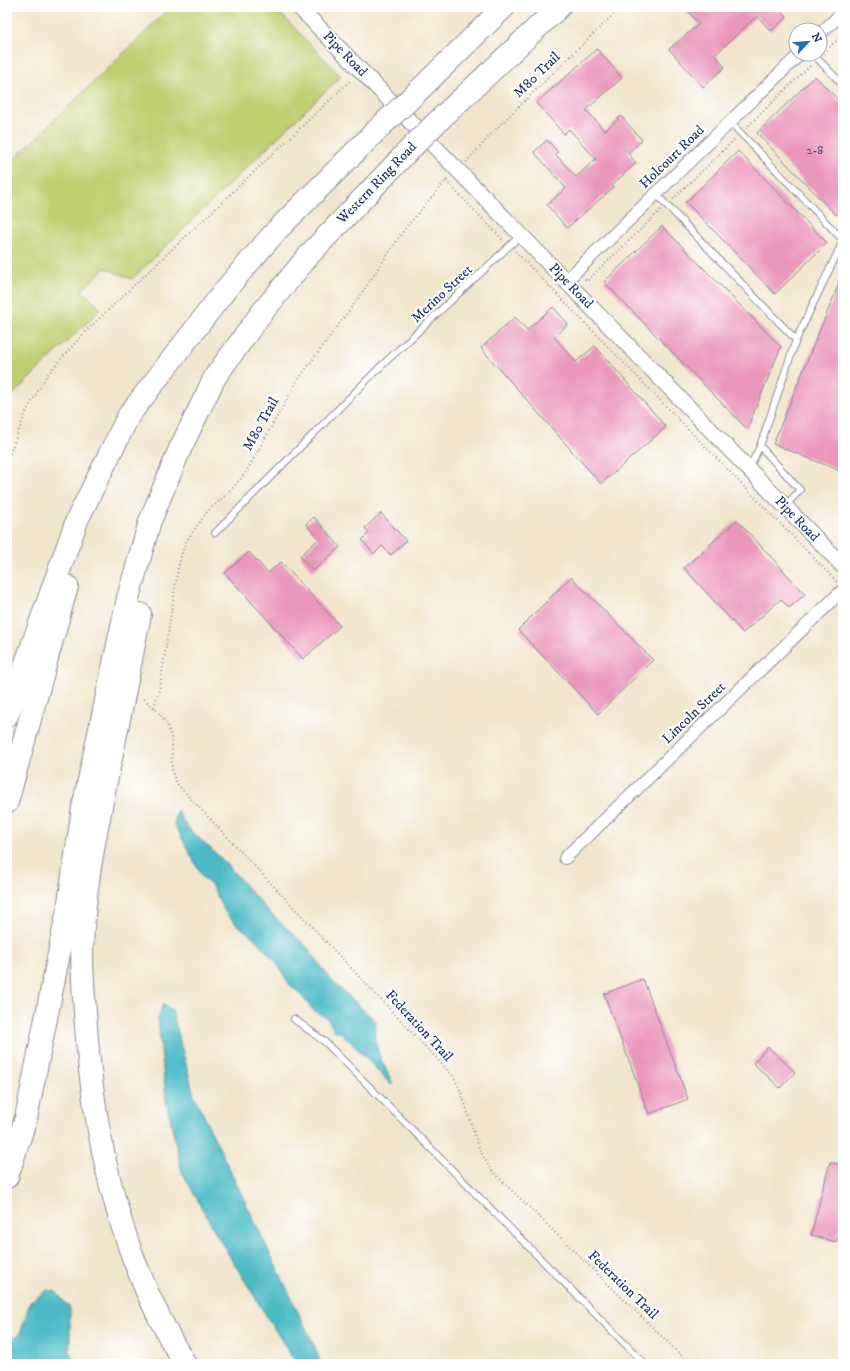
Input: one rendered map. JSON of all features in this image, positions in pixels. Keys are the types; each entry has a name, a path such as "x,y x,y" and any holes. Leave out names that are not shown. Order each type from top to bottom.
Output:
{"highway":[{"path":"7,716 77,520 129,415 226,289 276,231 382,125 504,7"},
{"name":"Western Ring Road","path":"215,377 260,315 309,255 435,124 559,7"},
{"path":"7,802 68,583 88,526 136,420 178,353"},
{"path":"7,1177 26,1118 44,1033 68,909 83,808 128,598 150,521 180,449 215,377"},
{"path":"185,1364 170,1339 138,1274 123,1231 111,1187 100,1138 90,1070 84,1006 82,950 87,892 100,816 142,602 161,528 186,452 215,377"}],"street":[{"name":"Pipe Road","path":"299,7 843,566"},
{"path":"828,26 843,12"},
{"name":"Holcourt Road","path":"566,281 792,62"},
{"name":"Lincoln Street","path":"565,858 841,587"}],"lane":[{"path":"821,62 843,86"},
{"path":"730,122 843,241 796,340 760,446 748,469"},
{"path":"656,194 796,340"},
{"name":"Merino Street","path":"215,533 378,369 510,247 521,235"},
{"path":"760,446 800,490 785,506"},
{"path":"294,1019 325,1042 645,1364"}],"path":[{"name":"M80 Trail","path":"469,158 621,7"},
{"path":"828,46 843,34"},
{"path":"577,271 587,281 741,133 809,62"},
{"path":"7,461 26,412 48,374 85,332 170,253 277,148 361,71"},
{"name":"M80 Trail","path":"154,707 160,686 178,568 185,542 207,512 242,478 297,381 357,300 404,230 451,176"},
{"path":"446,181 841,587"},
{"name":"Federation Trail","path":"144,699 154,707 166,722 172,737 171,772 178,785 447,1069 459,1089 480,1152 493,1172 690,1364"}],"green space":[{"path":"171,7 274,7 341,76 132,279 105,268 82,290 101,309 7,400 7,166"}],"water":[{"path":"177,810 184,823 191,831 222,859 267,910 309,949 330,979 376,1021 375,1040 380,1057 393,1084 390,1084 351,1042 341,1033 334,1030 327,1018 314,1011 289,984 276,962 253,937 235,923 225,912 212,886 203,878 174,824"},
{"path":"163,1004 172,1010 194,1095 314,1345 321,1364 296,1364 219,1239 182,1172 166,1101 158,1018"},
{"path":"47,1290 55,1291 70,1308 70,1351 74,1364 7,1364 7,1348 21,1331 30,1302"}],"building":[{"path":"684,7 778,7 787,17 771,31 757,16 715,55 725,67 703,87 669,49 699,24"},
{"path":"597,49 622,78 586,110 605,131 621,116 642,140 628,153 636,163 612,185 614,187 567,228 547,205 566,188 534,152 547,140 558,152 555,154 576,177 596,159 569,129 564,134 536,103"},
{"path":"815,76 843,105 843,208 836,215 757,133"},
{"path":"738,151 827,243 775,294 686,202"},
{"path":"662,226 781,347 747,429 604,282"},
{"path":"843,274 843,472 773,444"},
{"path":"553,307 568,324 554,337 576,362 595,346 666,427 601,484 481,348 515,317 527,330"},
{"path":"381,513 406,541 391,555 382,546 374,554 362,540 369,533 365,528"},
{"path":"314,517 340,547 313,571 300,556 319,539 306,524"},
{"path":"737,520 805,594 789,608 781,599 743,633 684,568"},
{"path":"249,552 268,573 281,562 340,626 303,659 225,573"},
{"path":"571,577 653,660 598,714 518,630"},
{"path":"643,979 688,1099 649,1114 604,994"},
{"path":"768,1047 795,1072 780,1088 753,1063"},
{"path":"830,1162 843,1166 843,1217 836,1242 811,1235"}]}
